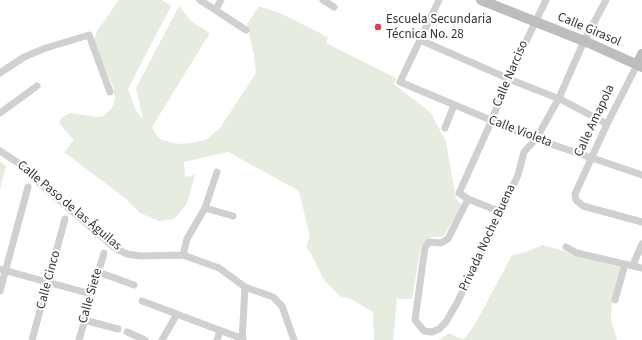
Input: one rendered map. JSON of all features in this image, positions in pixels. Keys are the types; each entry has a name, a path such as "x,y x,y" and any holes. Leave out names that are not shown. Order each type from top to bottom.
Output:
{"street":[{"path":"200,0 216,9 246,30"},
{"path":"216,9 221,0"},
{"path":"323,0 334,7"},
{"path":"439,0 420,40 508,79 559,98 607,124"},
{"name":"Calle Girasol","path":"481,0 584,41 640,66"},
{"name":"Calle Narciso","path":"468,199 459,193 491,122 508,79 534,22 546,0"},
{"name":"Privada Noche Buena","path":"468,199 448,239 441,243 429,242 425,247 415,320 424,331 432,332 439,329 446,322 457,303 502,212 518,174 524,152 536,139 559,98 584,41 606,0"},
{"path":"0,73 24,57 46,48 89,35 110,92"},
{"name":"Calle Violeta","path":"420,40 400,82 491,122 592,159 642,175"},
{"name":"Calle Amapola","path":"642,54 640,66 607,124 575,194 576,200 583,206 642,222"},
{"path":"0,113 37,86"},
{"path":"445,128 454,105"},
{"name":"Calle Paso de las Águilas","path":"0,151 23,166 52,194 115,248 127,254 140,256 183,255 219,268 245,287 273,296 282,306 294,340"},
{"path":"183,255 187,239 205,208 217,172"},
{"path":"0,291 3,270 28,187"},
{"path":"468,199 502,212"},
{"path":"205,208 233,216"},
{"name":"Calle Cinco","path":"32,340 65,219"},
{"path":"633,265 642,244"},
{"path":"566,247 577,253 642,268"},
{"name":"Calle Siete","path":"79,340 104,253"},
{"path":"615,300 625,264"},
{"path":"3,270 91,294"},
{"path":"98,272 134,284"},
{"path":"142,301 243,339 245,287"},
{"path":"162,340 177,314"},
{"path":"84,320 118,329"},
{"path":"217,340 220,331"},
{"path":"127,332 145,340"}],"shaded area":[{"path":"119,0 162,0 171,6 128,89 136,111 143,119 136,88 179,6 192,22 210,33 152,127 158,137 162,140 178,144 206,140 220,128 256,73 254,55 247,24 259,6 280,13 328,37 326,43 396,78 394,84 431,113 446,142 456,199 462,205 444,236 429,238 421,245 412,299 397,299 393,340 374,340 373,312 351,299 341,297 323,279 312,255 306,247 310,237 299,191 228,152 184,162 185,177 195,175 187,204 174,219 159,221 140,213 125,198 64,152 74,140 59,123 61,118 70,113 97,117 103,116 111,109 114,103 115,98 113,87 94,40 97,31"},
{"path":"0,161 6,166 0,190"},
{"path":"543,245 622,268 612,304 611,320 617,340 439,340 449,333 464,339 474,326 512,255 523,253"}],"place":[{"name":"Escuela Secundaria Técnica No. 28","path":"378,27"}]}
